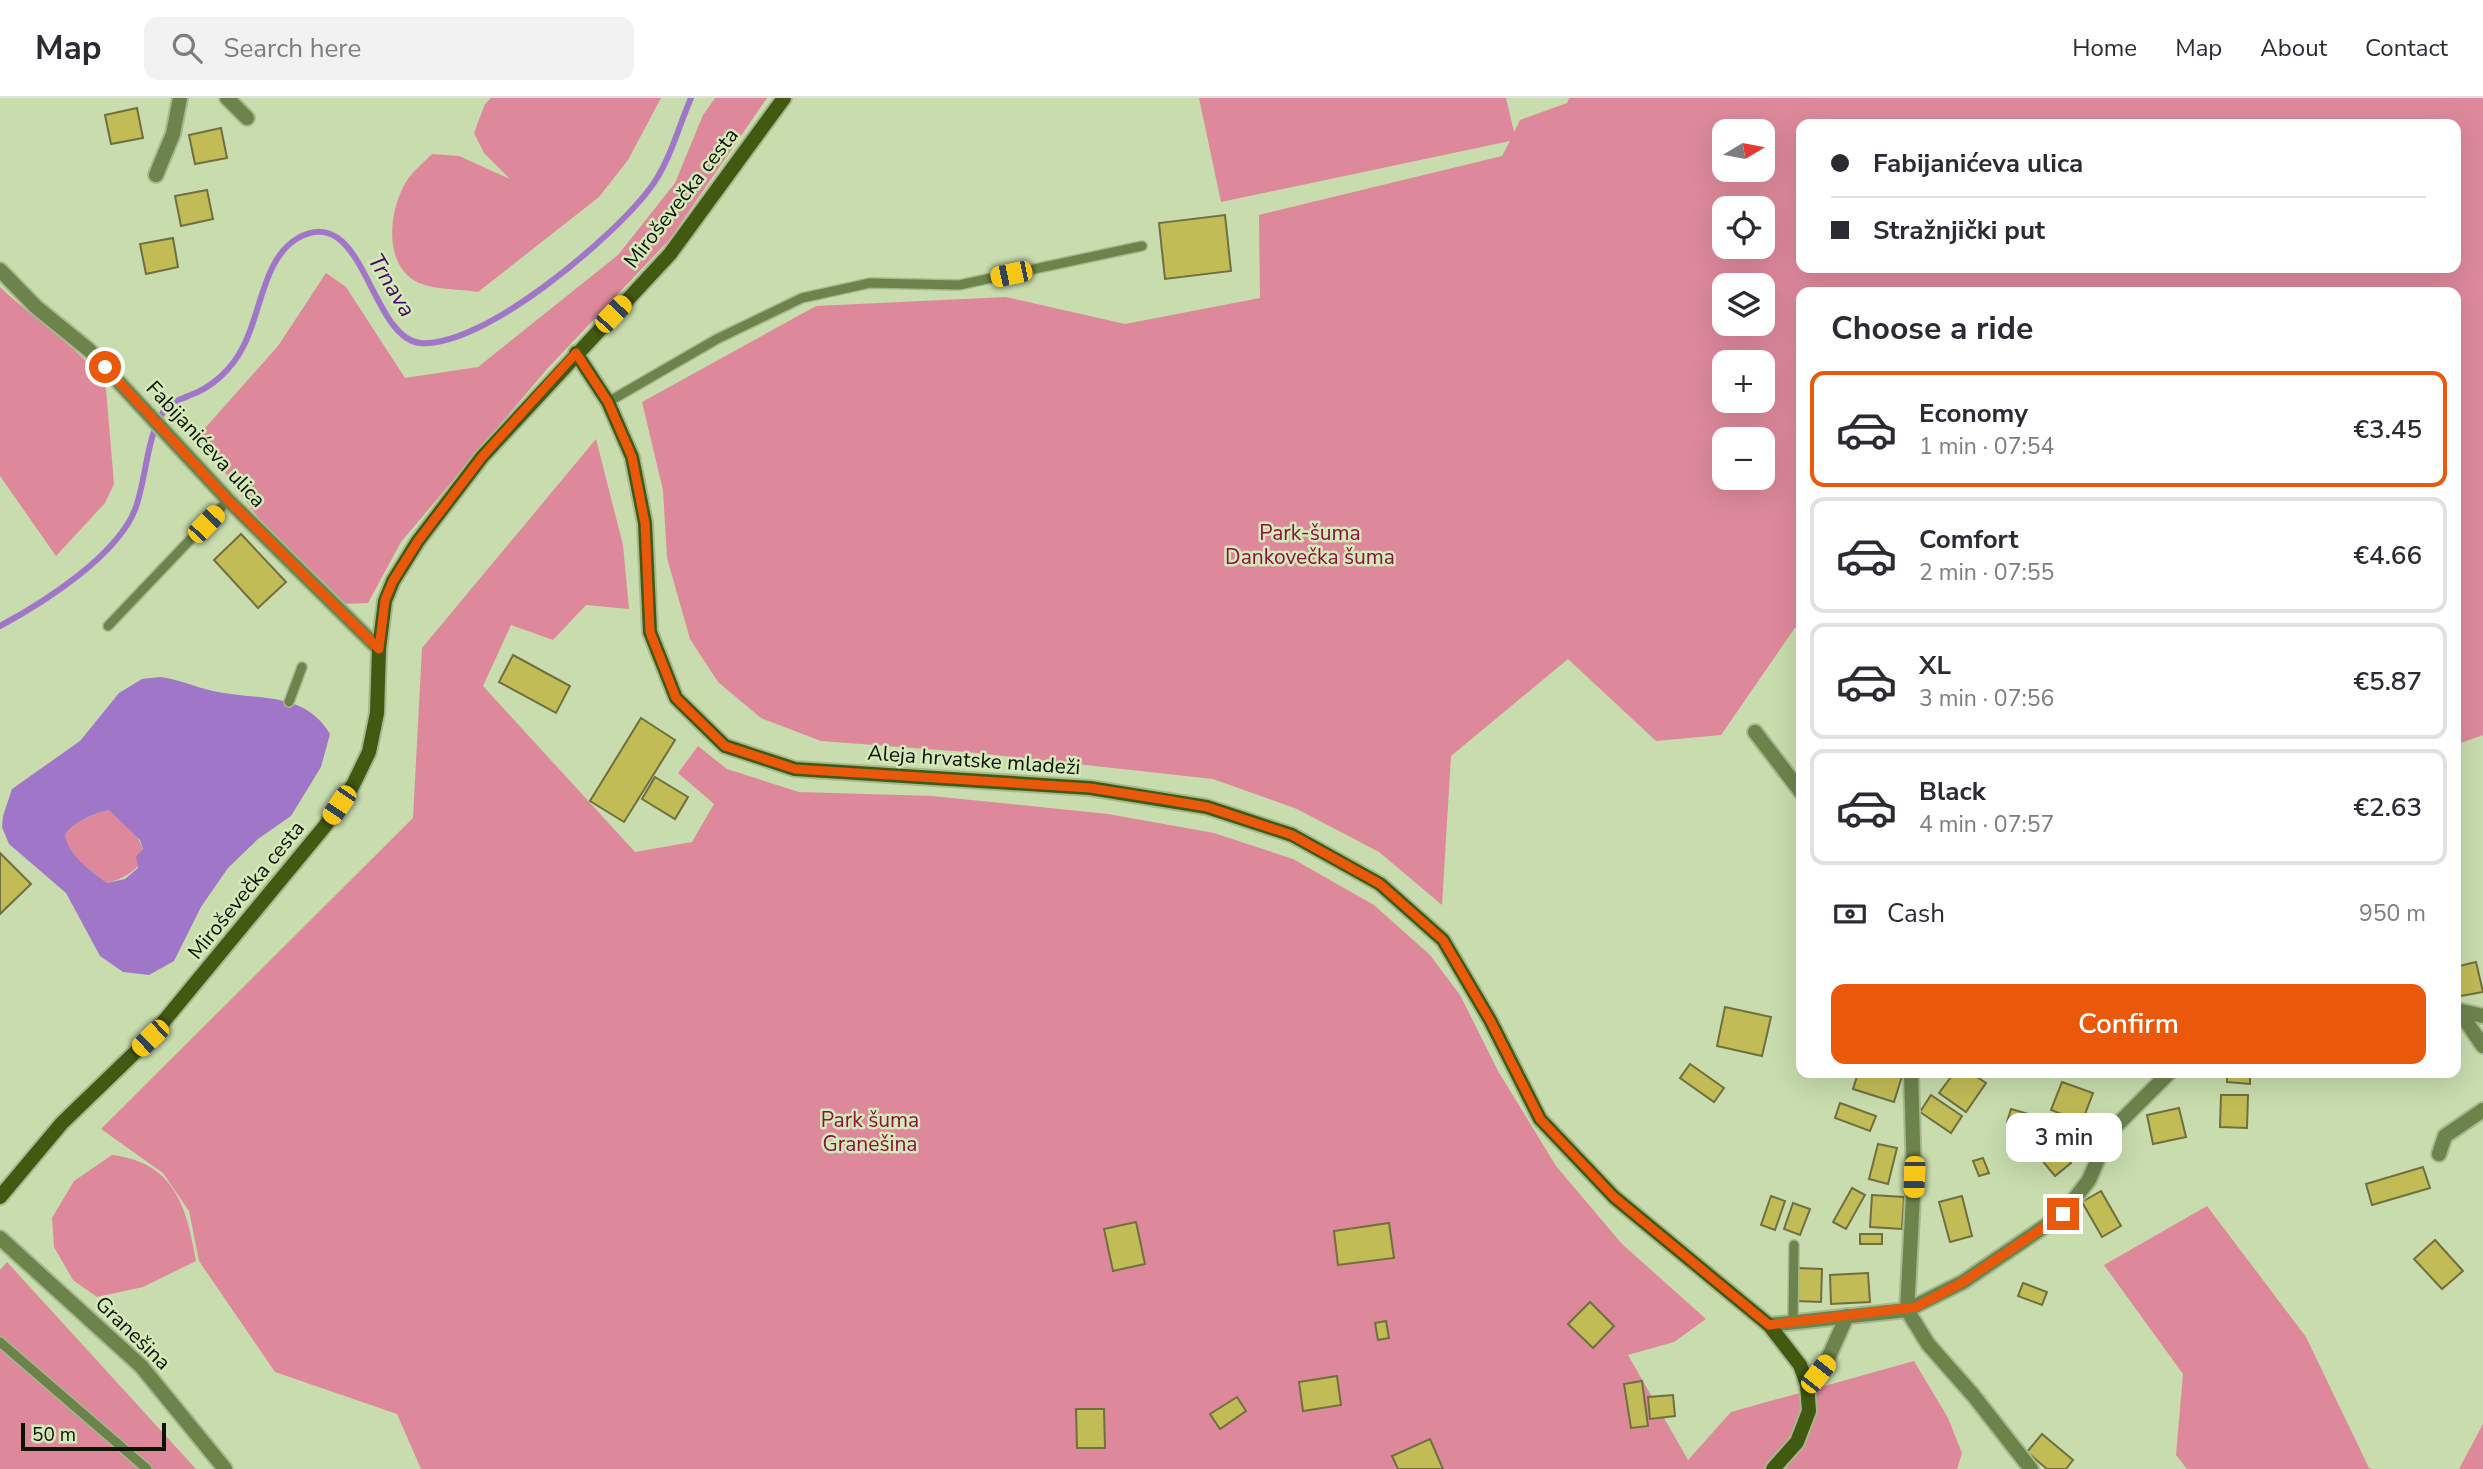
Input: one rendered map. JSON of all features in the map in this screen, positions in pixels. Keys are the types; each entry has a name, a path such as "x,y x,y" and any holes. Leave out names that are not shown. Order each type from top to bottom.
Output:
{"street":[{"path":"156,175 173,134 180,98"},
{"path":"226,98 247,118"},
{"name":"Miroševečka cesta","path":"0,1198 62,1123 150,1038 325,825 353,785 369,752 377,713 379,649 385,600 393,581 418,541 482,457 670,254 784,98"},
{"name":"Fabijanićeva ulica","path":"0,270 36,307 89,350 228,500 379,649"},
{"name":"Aleja hrvatske mladeži","path":"576,353 608,402 632,457 645,523 650,632 676,698 725,746 795,769 1090,788 1207,807 1292,835 1380,884 1443,940 1490,1020 1540,1119 1614,1197 1769,1325 1800,1365 1807,1384 1809,1410 1797,1442 1773,1469"},
{"path":"1755,732 1796,785"},
{"path":"2461,1012 2483,1016"},
{"path":"2461,1016 2483,1046"},
{"path":"1912,1078 1914,1177 1907,1310 1928,1344 2031,1469"},
{"path":"1769,1325 1793,1320 1907,1310 1963,1282 2063,1214 2089,1180 2109,1133 2164,1078"},
{"path":"2439,1154 2445,1136 2483,1110"},
{"name":"Granešina","path":"0,1238 141,1366 225,1469"},
{"path":"1807,1384 1826,1363 1847,1316"}],"lane":[{"path":"608,402 717,339 802,298 870,283 959,285 1142,246"},
{"path":"108,626 228,500"},
{"path":"289,702 302,667"},
{"path":"1793,1320 1794,1245"},
{"path":"0,1342 147,1469"}],"green space":[{"path":"491,98 661,98 628,160 599,197 478,292 419,283 407,275 394,251 393,222 400,194 411,175 432,154 459,156 510,179 484,153 474,133 485,104"},
{"path":"715,98 767,98 670,239 547,369 401,542 368,603 341,604 260,520 198,436 278,346 326,273 346,287 405,378 478,367 618,255 675,183 703,115"},
{"name":"Park-šuma Dankovečka šuma","path":"1199,98 1506,98 1514,132 1520,120 1567,103 1569,98 2483,98 2483,735 2461,743 2461,287 1796,287 1796,626 1721,735 1656,741 1568,659 1451,756 1442,905 1379,852 1297,809 1213,779 967,752 821,741 761,718 718,682 690,639 667,558 663,490 642,402 816,306 1006,297 1125,324 1260,298 1259,215 1502,156 1510,141 1221,202"},
{"path":"0,287 75,350 89,364 106,389 114,484 105,503 56,556 0,476"},
{"name":"Park šuma Granešina","path":"596,439 623,545 629,609 586,605 553,640 511,625 483,686 635,852 692,842 714,804 678,773 698,746 727,769 799,792 932,796 1108,814 1214,833 1293,859 1374,905 1430,955 1460,995 1498,1071 1556,1166 1622,1244 1706,1319 1674,1342 1628,1355 1688,1460 1731,1412 1914,1361 1948,1418 1962,1453 1957,1469 421,1469 397,1414 275,1372 199,1261 189,1211 163,1173 101,1129 413,818 422,648"},
{"path":"109,810 134,833 143,850 142,858 134,870 107,883 75,856 64,835 78,822"},
{"path":"112,1155 150,1167 174,1190 188,1222 196,1261 143,1287 97,1297 73,1280 54,1247 52,1218 74,1181"},
{"path":"2207,1206 2306,1337 2369,1468 2373,1469 2187,1469 2176,1455 2183,1374 2104,1265"},
{"path":"7,1262 196,1469 0,1469 0,1270"},
{"path":"2483,1424 2483,1469 2459,1469"}],"shaded area":[{"path":"167,678 213,691 293,704 307,710 330,734 321,767 291,816 258,839 228,868 201,907 174,961 149,975 123,972 100,956 66,893 9,844 2,827 12,789 80,741 119,693 142,679","holes":["109,810 140,840 143,849 136,857 138,868 125,879 107,883 76,856 65,835 78,822"]}],"building":[{"path":"137,108 143,138 111,144 105,115"},
{"path":"221,128 227,158 195,164 189,135"},
{"path":"207,190 213,219 181,226 175,196"},
{"path":"1225,215 1231,271 1165,279 1159,223"},
{"path":"173,238 178,267 146,274 140,244"},
{"path":"241,534 286,582 258,608 214,560"},
{"path":"513,655 570,686 556,713 499,682"},
{"path":"641,718 675,740 624,822 590,801"},
{"path":"655,777 688,797 675,819 642,799"},
{"path":"0,853 31,884 0,914"},
{"path":"2476,962 2483,992 2461,996 2461,966"},
{"path":"1725,1007 1771,1017 1762,1056 1717,1046"},
{"path":"1690,1064 1724,1088 1714,1102 1680,1078"},
{"path":"1856,1078 1901,1078 1894,1102 1853,1089"},
{"path":"1950,1078 1978,1078 1986,1083 1966,1112 1939,1093"},
{"path":"2227,1078 2250,1078 2250,1084 2227,1082"},
{"path":"2062,1082 2093,1093 2082,1122 2051,1110"},
{"path":"1931,1095 1962,1116 1951,1133 1920,1112"},
{"path":"2221,1095 2248,1095 2247,1128 2220,1127"},
{"path":"1840,1103 1876,1116 1870,1131 1835,1118"},
{"path":"2179,1108 2186,1137 2153,1144 2147,1115"},
{"path":"2011,1109 2039,1117 2035,1130 2007,1122"},
{"path":"2051,1139 2071,1163 2055,1176 2035,1152"},
{"path":"1878,1144 1897,1148 1888,1184 1869,1179"},
{"path":"1983,1158 1989,1173 1979,1176 1973,1161"},
{"path":"2423,1167 2430,1188 2372,1205 2366,1184"},
{"path":"1852,1188 1865,1195 1846,1229 1833,1222"},
{"path":"2101,1191 2121,1226 2102,1237 2082,1202"},
{"path":"1872,1195 1904,1197 1902,1229 1870,1227"},
{"path":"1771,1196 1785,1201 1775,1230 1761,1225"},
{"path":"1962,1196 1972,1236 1950,1242 1939,1202"},
{"path":"1793,1203 1810,1209 1800,1235 1784,1229"},
{"path":"1136,1222 1145,1264 1113,1271 1104,1229"},
{"path":"1389,1223 1394,1258 1338,1265 1334,1231"},
{"path":"1860,1234 1882,1234 1882,1244 1860,1244"},
{"path":"2435,1240 2463,1271 2442,1289 2414,1259"},
{"path":"1797,1268 1822,1269 1821,1302 1796,1301"},
{"path":"1868,1273 1870,1302 1831,1304 1830,1275"},
{"path":"2023,1283 2047,1292 2042,1305 2018,1296"},
{"path":"1590,1302 1614,1326 1593,1348 1568,1324"},
{"path":"1386,1321 1389,1338 1378,1340 1375,1323"},
{"path":"1337,1376 1341,1405 1303,1411 1299,1382"},
{"path":"1642,1381 1648,1426 1631,1428 1624,1384"},
{"path":"1673,1395 1675,1416 1650,1419 1648,1397"},
{"path":"1237,1397 1246,1411 1220,1429 1210,1414"},
{"path":"1076,1409 1104,1409 1105,1448 1077,1448"},
{"path":"2042,1434 2073,1460 2066,1469 2047,1469 2027,1452"},
{"path":"1430,1439 1443,1469 1398,1469 1392,1456"}],"waterway":[{"name":"Trnava","path":"0,626 78,576 114,543 136,507 150,444 165,409 173,402 213,383 233,363 249,334 270,273 286,247 298,238 320,232 338,238 352,254 389,319 403,336 420,343 446,340 477,328 510,310 576,262 630,212 662,170 691,98"}],"route":[{"path":"105,367 228,500 379,649 385,600 393,581 418,541 482,457 576,353 608,402 632,457 645,523 650,632 676,698 725,746 795,769 1090,788 1207,807 1292,835 1380,884 1443,940 1490,1020 1540,1119 1614,1197 1769,1325 1916,1307 1963,1282 2063,1214"}]}
